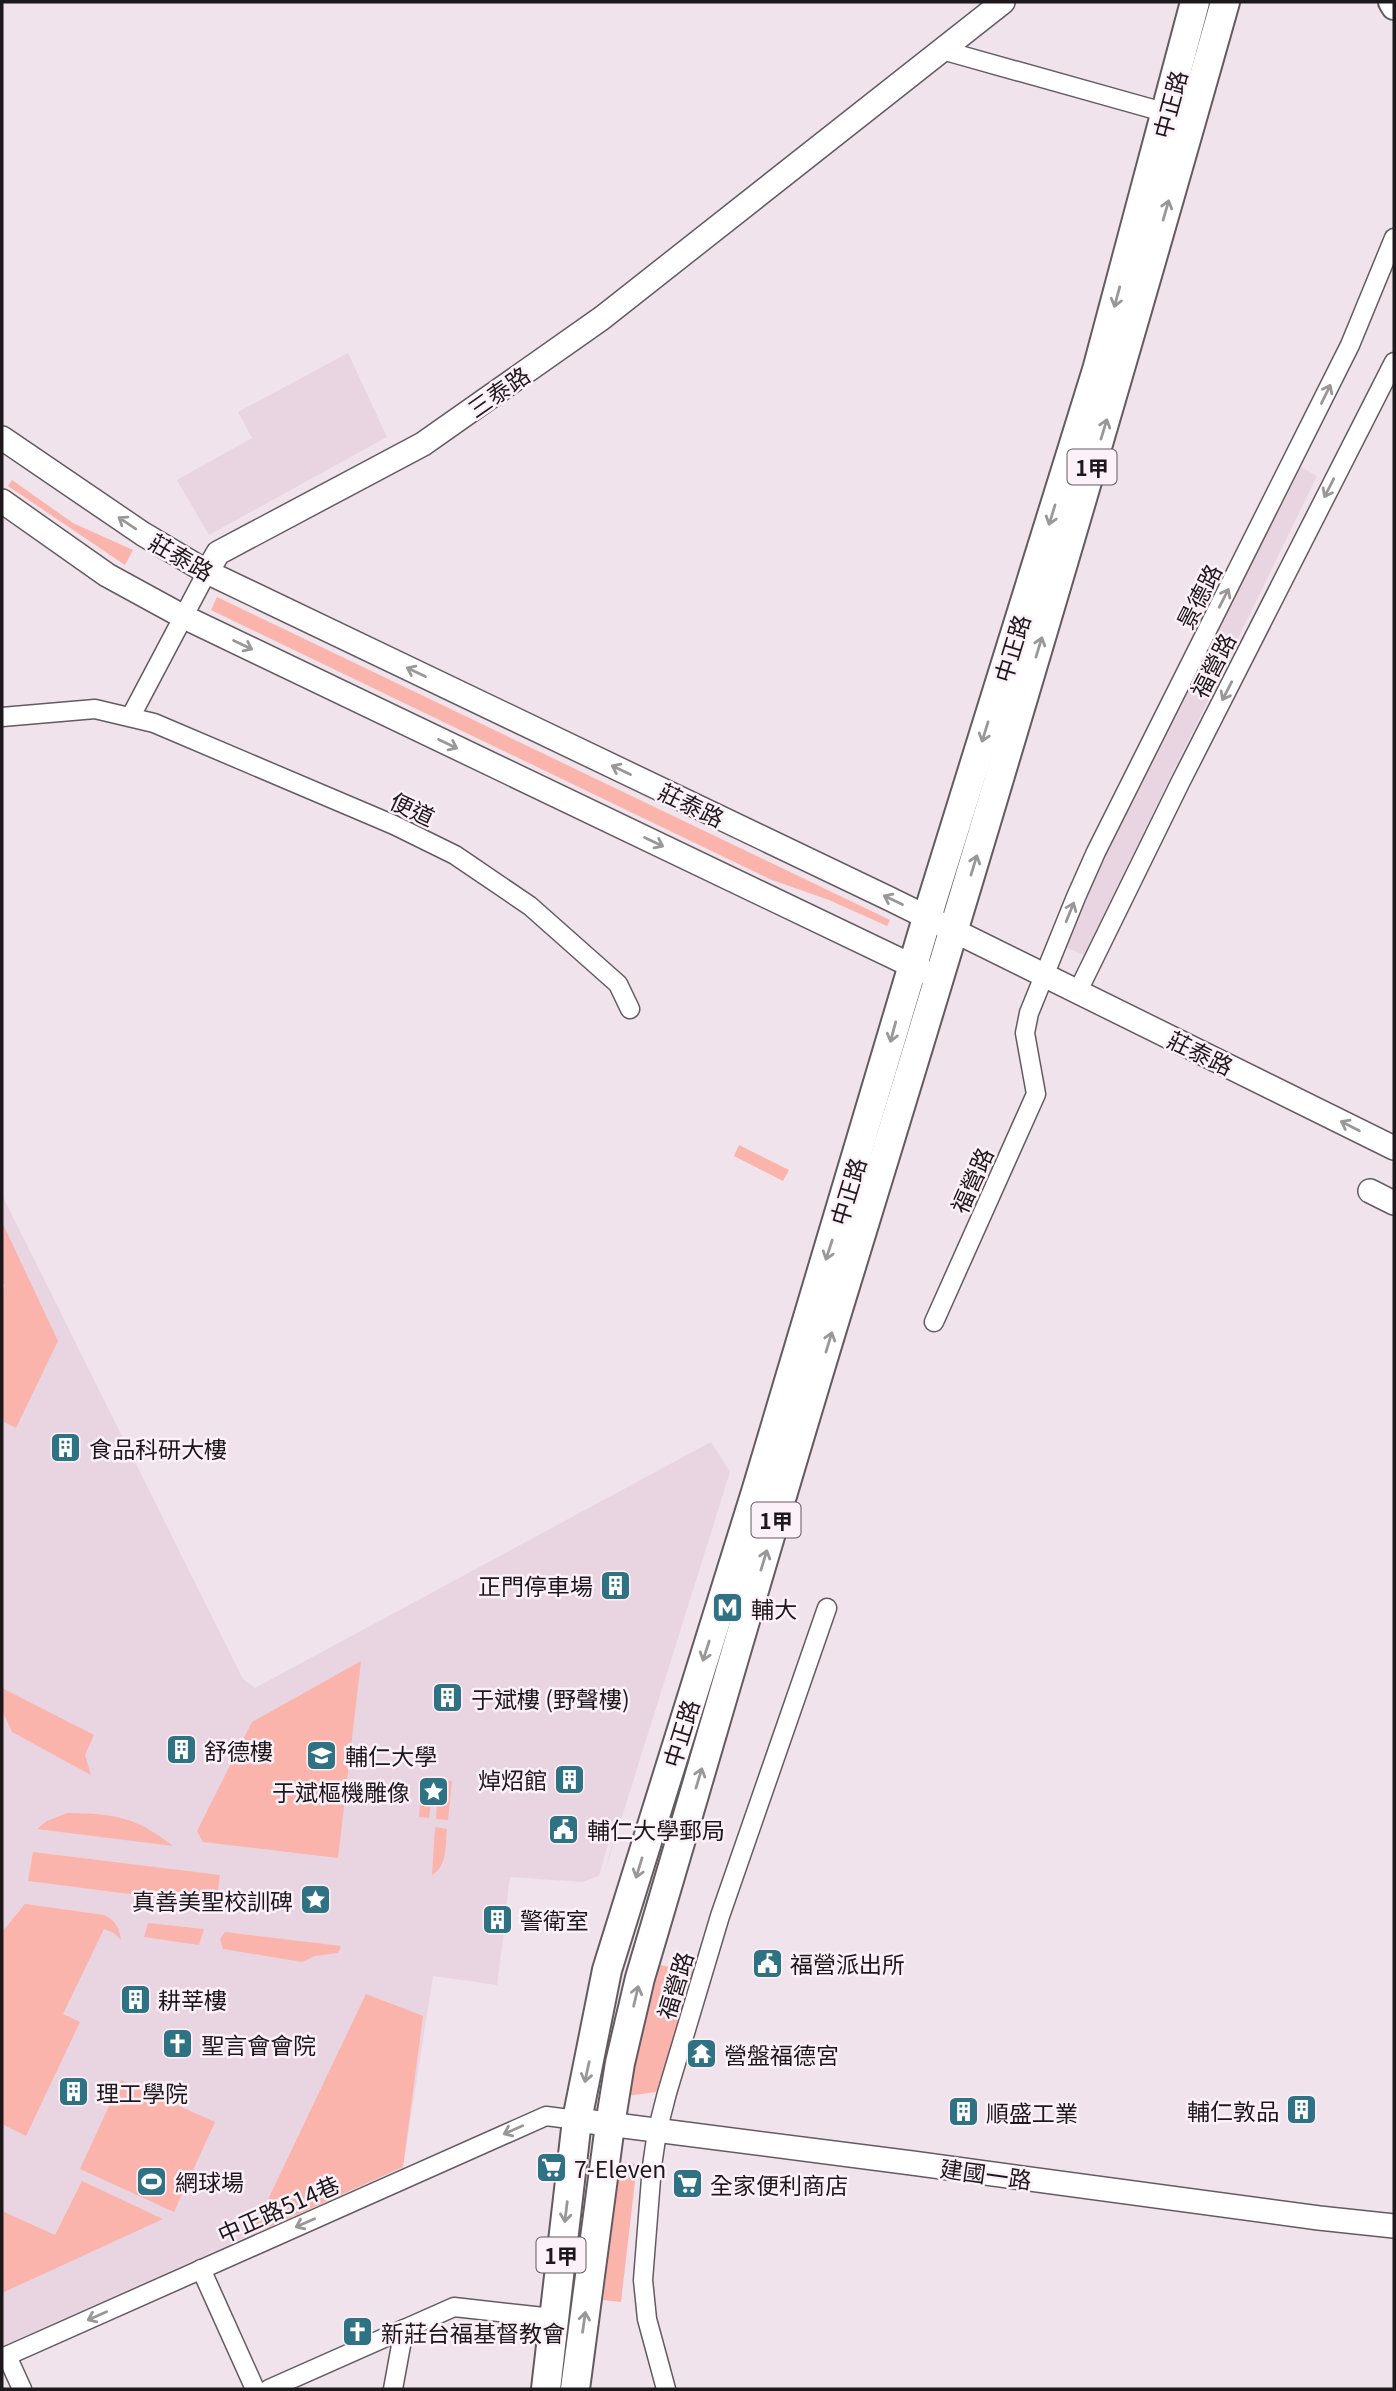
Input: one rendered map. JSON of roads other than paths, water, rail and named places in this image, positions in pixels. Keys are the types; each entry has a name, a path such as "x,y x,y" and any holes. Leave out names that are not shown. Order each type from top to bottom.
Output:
{"main road":[{"name":"中正路","path":"546,2389 578,2120 607,1970 756,1492 928,917 1097,370 1195,2"},
{"name":"中正路","path":"575,2389 620,2063 650,1942 844,1292 941,980 1121,370 1225,2"},
{"path":"1391,2 1394,7"},
{"path":"618,1934 650,1942"}],"street":[{"name":"三泰路","path":"131,716 218,553 423,444 602,318 998,6"},
{"path":"942,50 1167,113"},
{"name":"景德路","path":"1046,976 1056,944 1096,852 1350,345 1394,239"},
{"name":"福營路","path":"1078,991 1186,771 1394,362"},
{"name":"莊泰路","path":"2,438 143,534 207,572 928,917 1394,1148"},
{"path":"2,501 107,575 182,616 941,980"},
{"path":"2,717 95,709 131,716"},
{"name":"便道","path":"131,716 154,723 368,814 454,855 530,906 618,984 630,1009"},
{"name":"福營路","path":"934,1322 1036,1094 1025,1033 1029,1013 1046,976"},
{"path":"1370,1191 1394,1203"},
{"name":"福營路","path":"666,2389 647,2319 643,2280 657,2132 720,1916 827,1608"},
{"name":"中正路514巷","path":"4,2357 546,2116 578,2120"},
{"name":"建國一路","path":"578,2120 1394,2226"},
{"path":"201,2269 255,2389"},
{"path":"269,2389 454,2307 553,2318"},
{"path":"393,2389 404,2329"},
{"path":"4,2357 22,2389"}],"place":[{"name":"食品科研大樓","path":"66,1448"},
{"name":"正門停車場","path":"616,1585"},
{"name":"輔大","path":"728,1608"},
{"name":"于斌樓 (野聲樓)","path":"448,1698"},
{"name":"舒德樓","path":"181,1750"},
{"name":"輔仁大學","path":"322,1755"},
{"name":"焯炤館","path":"570,1779"},
{"name":"于斌樞機雕像","path":"433,1791"},
{"name":"輔仁大學郵局","path":"564,1829"},
{"name":"真善美聖校訓碑","path":"316,1900"},
{"name":"警衛室","path":"497,1919"},
{"name":"福營派出所","path":"767,1963"},
{"name":"耕莘樓","path":"135,1999"},
{"name":"聖言會會院","path":"178,2044"},
{"name":"營盤福德宮","path":"701,2054"},
{"name":"理工學院","path":"73,2092"},
{"name":"輔仁敦品","path":"1302,2110"},
{"name":"順盛工業","path":"963,2112"},
{"name":"7-Eleven","path":"551,2168"},
{"name":"網球場","path":"152,2181"},
{"name":"全家便利商店","path":"687,2184"},
{"name":"新莊台福基督教會","path":"358,2332"}]}
